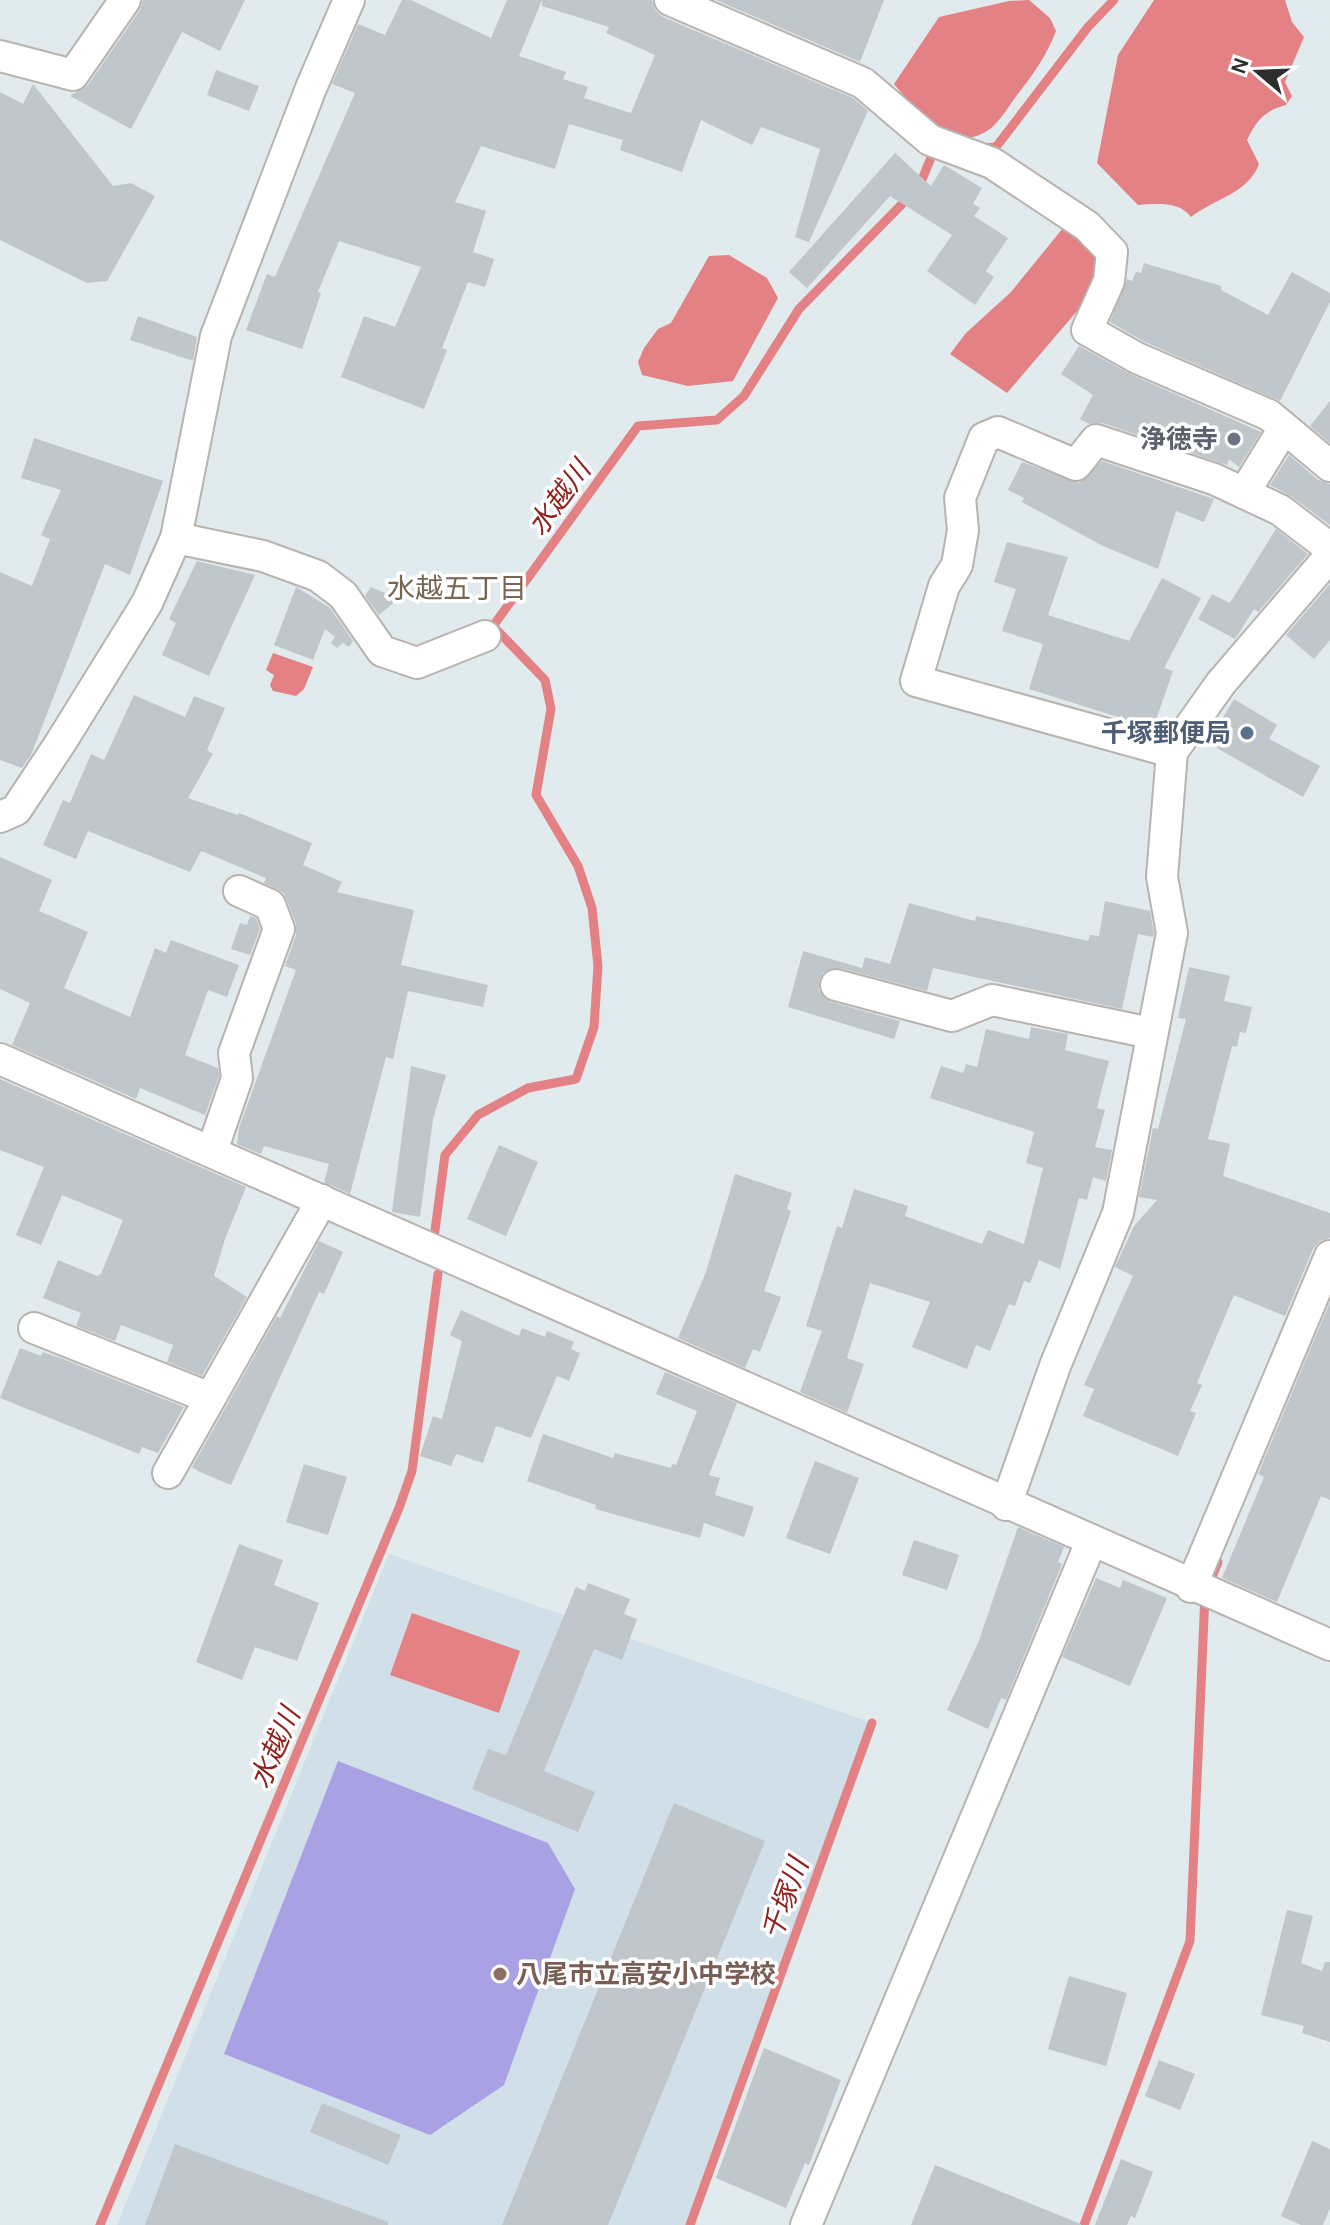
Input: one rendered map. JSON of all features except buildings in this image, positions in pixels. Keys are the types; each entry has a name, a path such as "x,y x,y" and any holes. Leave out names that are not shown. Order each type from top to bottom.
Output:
{"street":[{"path":"0,56 73,75 125,0"},
{"path":"0,817 16,810 61,742 147,603 176,538 216,336 311,88 349,0"},
{"path":"670,0 863,83 930,140 992,163 1087,226 1112,252 1109,281 1087,330 1137,358 1269,415 1330,466"},
{"path":"1244,493 1284,428"},
{"path":"1172,752 916,681 944,586 957,565 963,530 960,498 984,438 998,432 1076,465 1096,440 1214,479 1280,510 1330,548"},
{"path":"176,538 263,556 318,576 343,595 382,651 417,663 485,636"},
{"path":"1006,1505 1055,1366 1118,1213 1172,933 1162,877 1172,752 1221,683 1330,556"},
{"path":"212,1151 237,1078 234,1053 279,929 270,905 239,891"},
{"path":"836,985 952,1016 992,1000 1151,1033"},
{"path":"0,1059 1201,1591 1330,1645"},
{"path":"168,1473 322,1200"},
{"path":"1201,1591 1330,1256"},
{"path":"34,1328 210,1398"},
{"path":"806,2225 1091,1542"}],"shaded area":[{"path":"1029,0 1050,18 1056,31 1034,72 990,129 976,136 948,134 924,117 894,84 939,17 1009,1"},
{"path":"1154,0 1285,0 1292,22 1304,37 1285,82 1292,96 1286,105 1262,117 1247,140 1259,164 1254,174 1239,189 1191,217 1174,206 1138,205 1097,163 1118,55"},
{"path":"1063,228 1095,250 1100,267 1095,290 1007,393 950,354 966,333 1011,292"},
{"path":"729,255 767,278 778,298 733,381 688,386 642,375 638,362 644,348 658,329 671,323 709,256"},
{"path":"273,653 313,667 304,689 296,696 273,691 270,685 274,675 266,670"},
{"name":"八尾市立高安小中学校","path":"389,1554 872,1723 690,2225 117,2225"},
{"path":"412,1613 520,1651 499,1713 390,1675"},
{"path":"338,1761 548,1843 575,1889 504,2085 430,2135 224,2054"}],"waterway":[{"name":"水越川","path":"984,148 996,147 1088,27 1114,0"},
{"name":"水越川","path":"919,187 932,155 942,153"},
{"name":"水越川","path":"434,1238 445,1155 478,1115 528,1088 576,1079 594,1027 598,966 592,908 578,866 536,795 551,709 545,680 493,626 638,426 717,420 744,396 799,309 908,198"},
{"name":"水越川","path":"100,2225 399,1508 412,1471 438,1274"},
{"path":"1084,2225 1190,1941 1205,1594 1218,1562"},
{"name":"千塚川","path":"690,2225 872,1723"}],"place":[{"name":"浄徳寺","path":"1234,439"},
{"name":"千塚郵便局","path":"1247,733"},
{"name":"八尾市立高安小中学校","path":"500,1974"}],"district":[{"name":"水越五丁目","path":"457,588"}]}
